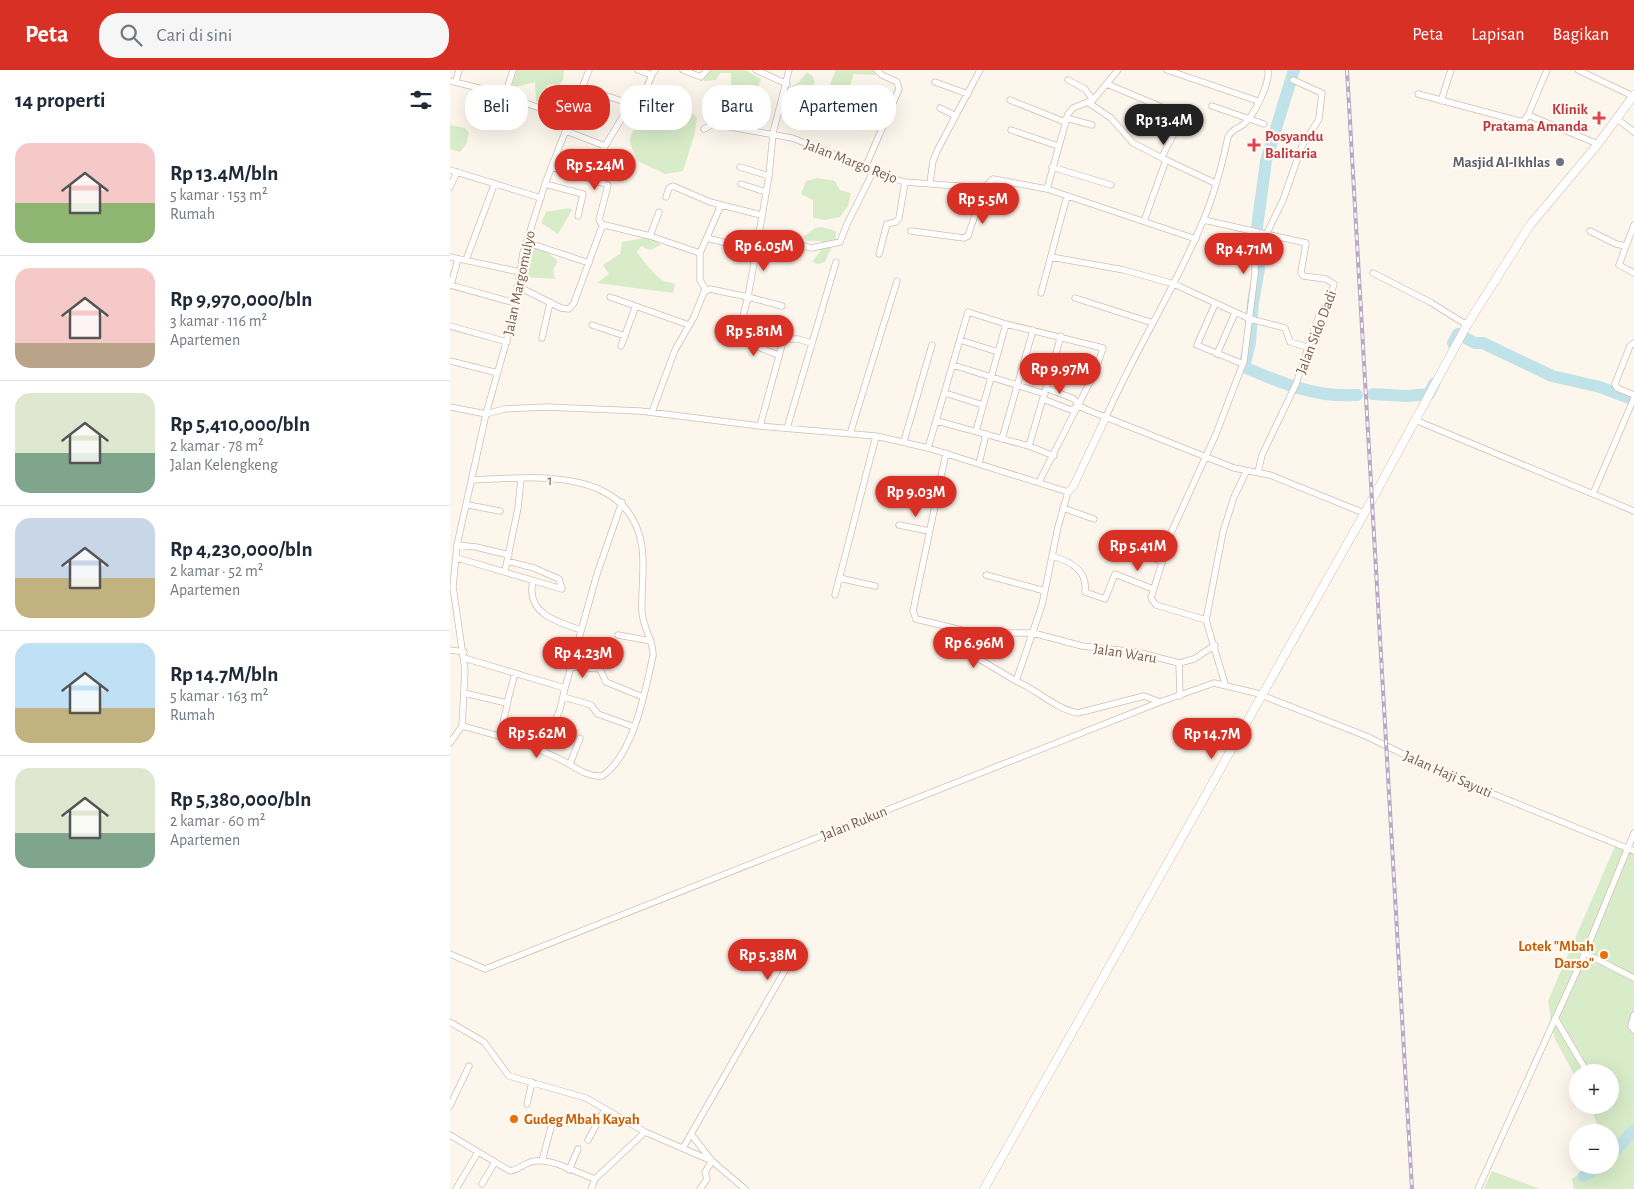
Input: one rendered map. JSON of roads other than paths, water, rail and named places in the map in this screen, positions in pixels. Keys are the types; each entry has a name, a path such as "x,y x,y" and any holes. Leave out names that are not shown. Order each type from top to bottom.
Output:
{"main road":[{"path":"984,1189 1364,513 1462,333 1530,225 1598,144 1633,96"}],"street":[{"path":"459,70 453,81 468,85"},
{"path":"508,85 513,70"},
{"name":"Jalan Margomulyo","path":"584,85 589,70"},
{"path":"638,70 654,72 648,85"},
{"path":"683,70 701,77 707,70"},
{"path":"756,70 787,84"},
{"path":"743,316 757,251 769,176 773,133 787,84 789,70"},
{"path":"865,168 899,90 897,82 882,75 877,70"},
{"path":"930,183 933,161 980,70"},
{"path":"1047,189 1066,120 1073,108 1091,101 1118,70"},
{"path":"1167,70 1258,101"},
{"path":"1189,77 1191,70"},
{"path":"1016,681 1045,591 1068,492 1073,488 1106,417 1196,239 1204,220 1228,136 1232,130 1243,125 1249,119 1268,79 1268,70"},
{"path":"1441,101 1451,70"},
{"path":"1418,94 1519,121 1524,120 1528,115 1547,70"},
{"path":"1578,70 1633,96"},
{"path":"1068,80 1085,90 1091,101 1111,118 1133,143 1215,182"},
{"path":"1204,220 1263,235 1283,200 1302,146 1321,116 1320,92 1293,80"},
{"path":"935,82 968,94"},
{"path":"1107,84 1183,116 1164,158 1144,221"},
{"path":"1010,100 1066,120 1092,125"},
{"path":"1212,106 1264,124"},
{"path":"940,108 956,116"},
{"path":"1528,115 1598,144"},
{"path":"1617,119 1634,132"},
{"path":"593,179 605,146 620,120"},
{"name":"Jalan Margo Rejo","path":"739,130 773,133 806,142 873,172 905,182 984,188"},
{"path":"1011,130 1058,146"},
{"path":"566,131 605,146"},
{"name":"Jalan Margomulyo","path":"462,726 464,655 453,607 452,574 457,558 457,545 468,505 486,414 507,342 526,242 545,184 566,131"},
{"path":"552,167 593,179 608,186 599,220 603,226 650,236 700,253"},
{"path":"740,167 769,176"},
{"path":"1052,167 1111,185"},
{"path":"450,187 453,171 541,198"},
{"path":"759,233 811,248 840,242 846,224 873,172"},
{"path":"911,231 964,238 968,236 984,188 993,179 1047,189 1196,239"},
{"path":"879,254 887,224 896,222 899,218 905,182"},
{"path":"545,184 583,194 578,216"},
{"path":"741,184 766,192"},
{"path":"466,260 494,185"},
{"path":"666,197 669,188 673,186 721,205 762,216"},
{"path":"1041,292 1067,196"},
{"path":"721,205 700,253 700,280 706,290 748,297 782,306"},
{"path":"650,236 659,212"},
{"path":"1634,225 1619,265 1634,273"},
{"path":"517,286 550,303 566,309 571,307 603,226"},
{"path":"1590,230 1616,244 1626,246"},
{"path":"1206,620 1156,606 1151,598 1171,532 1206,457 1243,364 1252,319 1255,262 1251,231"},
{"name":"Jalan Sido Dadi","path":"1258,472 1262,455 1296,384 1307,347 1334,284 1326,279 1304,276 1301,272 1306,244 1263,235"},
{"path":"707,238 757,251"},
{"path":"526,242 588,263"},
{"path":"450,257 520,272"},
{"path":"1051,257 1124,270 1174,284 1235,313 1285,328 1290,342 1307,347"},
{"path":"458,259 450,285 515,303"},
{"path":"787,428 812,349 811,344 836,262"},
{"path":"1373,272 1430,302 1467,325"},
{"path":"850,434 897,281"},
{"path":"652,412 674,350 706,290"},
{"path":"610,297 635,308 689,325"},
{"path":"1075,298 1154,323"},
{"path":"542,338 550,303"},
{"path":"1215,304 1197,345 1243,364"},
{"path":"622,346 635,308"},
{"path":"928,448 968,312 1006,324 1104,348 1079,406 1039,482"},
{"path":"1217,354 1235,313"},
{"path":"976,431 1006,324"},
{"path":"592,325 625,336"},
{"path":"450,326 507,342"},
{"path":"1002,439 1033,330"},
{"path":"1029,446 1061,336"},
{"path":"738,339 778,356"},
{"path":"760,426 778,356 786,340 798,339 811,344"},
{"path":"960,340 998,352"},
{"path":"1593,494 1633,398 1617,388 1615,384 1630,346 1634,343"},
{"path":"904,441 932,345"},
{"path":"1054,360 1095,372"},
{"path":"450,361 498,373"},
{"path":"953,365 1045,394 1074,399 1079,406 1206,457 1246,472 1258,472 1364,513"},
{"path":"945,393 983,405"},
{"path":"1045,394 1071,410 1079,406"},
{"path":"450,406 486,414 504,409 546,408 652,412 760,426 876,436 904,441 946,453 1039,482 1064,493 1068,492"},
{"path":"1415,420 1634,511"},
{"path":"937,421 1029,446 1054,456"},
{"path":"979,464 986,434"},
{"path":"835,595 876,436"},
{"path":"899,525 929,532 946,453"},
{"path":"1225,684 1215,645 1206,620 1223,532 1234,497 1246,472"},
{"path":"505,571 521,479"},
{"name":"1","path":"473,480 521,479 584,483 611,494 622,502"},
{"path":"543,751 564,697 597,574 622,502"},
{"path":"450,743 462,726 527,744 593,775 602,776 620,755 634,726 653,656 651,641 646,630 642,612 642,545 633,520 622,502"},
{"path":"468,505 500,511"},
{"path":"1063,508 1094,519"},
{"name":"Jalan Waru","path":"929,532 913,616 921,621 978,633 1033,633 1082,646 1137,652 1179,663"},
{"path":"457,545 476,547 534,568 560,580 562,589 457,558"},
{"path":"1141,554 1161,562"},
{"path":"1052,555 1073,564 1084,575 1085,592 1105,599 1115,574 1154,589"},
{"path":"986,576 1045,591"},
{"path":"839,578 875,586"},
{"path":"532,580 532,597 540,612 552,619 581,630"},
{"path":"978,633 972,652 974,656 1028,686 1067,711 1078,713 1144,696 1160,702"},
{"path":"618,636 651,641"},
{"path":"1180,696 1179,663 1194,659 1215,645"},
{"path":"450,650 565,688"},
{"path":"571,667 600,669 606,682 643,697"},
{"path":"500,736 515,672"},
{"name":"Jalan Haji Sayuti","path":"1225,684 1262,695 1366,736 1444,774 1634,851"},
{"name":"Jalan Rukun","path":"450,954 485,969 1160,702 1206,685 1225,684"},
{"path":"464,693 503,703 508,701"},
{"path":"564,697 590,705 598,714 634,726"},
{"path":"527,744 535,722"},
{"path":"570,764 580,738"},
{"path":"1478,1189 1585,953 1634,833"},
{"path":"683,1148 800,944"},
{"path":"1585,953 1634,978"},
{"path":"1634,1015 1631,1026 1634,1030"},
{"path":"1554,1018 1582,1064"},
{"path":"450,1022 459,1025 484,1042 509,1076 570,1092 645,1132 712,1161"},
{"path":"450,1106 469,1066"},
{"path":"527,1104 532,1082"},
{"path":"588,1140 605,1109"},
{"path":"542,1162 551,1127"},
{"path":"591,1189 595,1179 645,1132"},
{"path":"692,1134 712,1161 745,1189"},
{"path":"450,1135 513,1171 528,1162 542,1162 595,1179"},
{"path":"570,1170 578,1149"},
{"path":"456,1189 478,1152"},
{"path":"700,1189 707,1179 705,1172 712,1161"},
{"path":"482,1184 495,1162"}],"waterway":[{"path":"1294,70 1266,161 1256,235 1259,269 1253,302 1250,343 1244,367 1271,379 1313,392 1357,395"},
{"path":"1453,343 1458,334 1475,343 1483,343 1552,376 1600,387 1634,400"},
{"path":"1373,394 1406,396 1429,394 1434,384"},
{"path":"1619,1146 1634,1130"}],"railway":[{"path":"1347,70 1412,1189"}],"place":[{"name":"Klinik Pratama Amanda","path":"1599,118"},
{"name":"Posyandu Balitaria","path":"1254,145"},
{"name":"Masjid Al-Ikhlas","path":"1560,162"},
{"name":"Lotek \"Mbah Darso\"","path":"1604,955"},
{"name":"Gudeg Mbah Kayah","path":"514,1119"}]}
